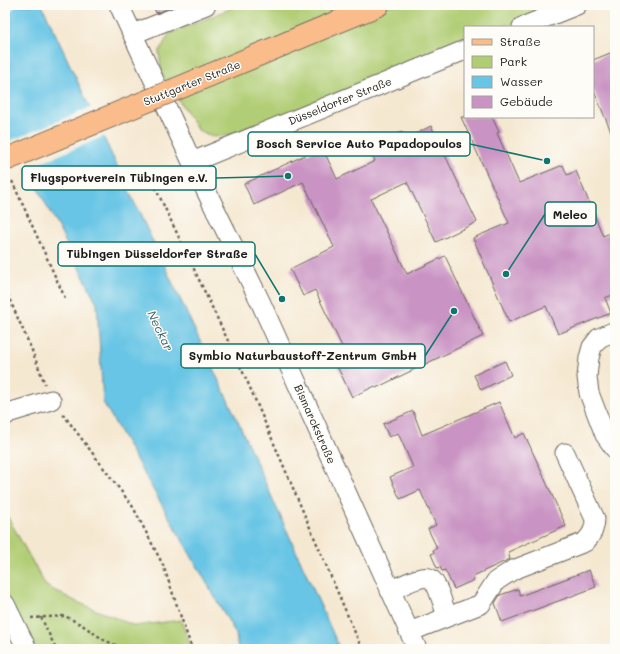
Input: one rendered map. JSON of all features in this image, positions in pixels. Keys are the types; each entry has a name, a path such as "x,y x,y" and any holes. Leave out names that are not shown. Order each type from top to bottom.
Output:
{"main road":[{"name":"Stuttgarter Straße","path":"5,160 378,5"}],"street":[{"name":"Bismarckstraße","path":"120,5 192,162 260,301 408,632 417,649"},
{"path":"133,34 206,5"},
{"path":"524,26 577,5"},
{"name":"Düsseldorfer Straße","path":"192,162 464,50"},
{"path":"615,331 599,338 592,347 587,377 589,393 605,435 615,449"},
{"path":"5,416 51,400"},
{"path":"408,632 481,604 496,581 513,570 585,542 592,535 595,526 595,519 565,454"},
{"path":"390,591 421,577 432,579 447,617"},
{"path":"9,612 27,649"}],"path":[{"path":"12,182 65,298"},
{"path":"155,187 248,383 362,649"},
{"path":"5,288 32,348 51,400 133,507 163,565 192,649"},
{"path":"9,612 41,617 65,616 82,625 104,640 125,649"},
{"path":"41,617 56,649"}],"green space":[{"path":"239,5 558,5 506,26 464,26 464,42 235,134 214,137 198,130 162,75 159,52 169,34"},
{"path":"5,512 46,586 77,602 135,626 181,620 192,649 27,649 5,604"}],"water":[{"name":"Neckar","path":"5,5 42,5 235,415 340,649 238,649 236,634 103,402 97,303 34,181 5,141"}],"pier":[{"path":"5,5 17,5 5,16"},
{"path":"92,107 105,136 23,170 5,144 5,143"}],"building":[{"path":"153,5 176,5 156,13"},
{"path":"615,51 615,141 594,91 594,60"},
{"path":"461,117 492,118 499,132 497,133 519,183 563,165 567,175 576,171 603,236 615,231 615,294 605,298 611,313 558,334 546,306 509,322 473,238 509,223"},
{"path":"431,126 477,222 436,242 407,182 371,199 407,274 445,256 483,336 376,388 375,386 352,397 334,360 346,355 315,290 303,296 290,269 334,247 303,182 254,205 244,184 322,147 337,179 375,161 369,147 402,132 405,139"},
{"path":"505,361 511,375 481,390 474,375"},
{"path":"499,402 515,438 524,433 566,526 508,552 510,559 473,576 474,580 454,589 445,570 442,571 440,567 437,568 431,554 434,553 433,550 437,548 428,529 436,525 420,490 400,499 390,477 413,467 398,433 389,437 383,424 413,411 422,435"},
{"path":"589,570 596,587 502,622 495,603 500,595 518,589 520,596"}],"place":[{"name":"Bosch Service Auto Papadopoulos","path":"547,161"},
{"name":"Flugsportverein Tübingen e.V.","path":"288,176"},
{"name":"Meleo","path":"506,274"},
{"name":"Tübingen Düsseldorfer Straße","path":"282,299"},
{"name":"Symbio Naturbaustoff-Zentrum GmbH","path":"454,311"}]}
